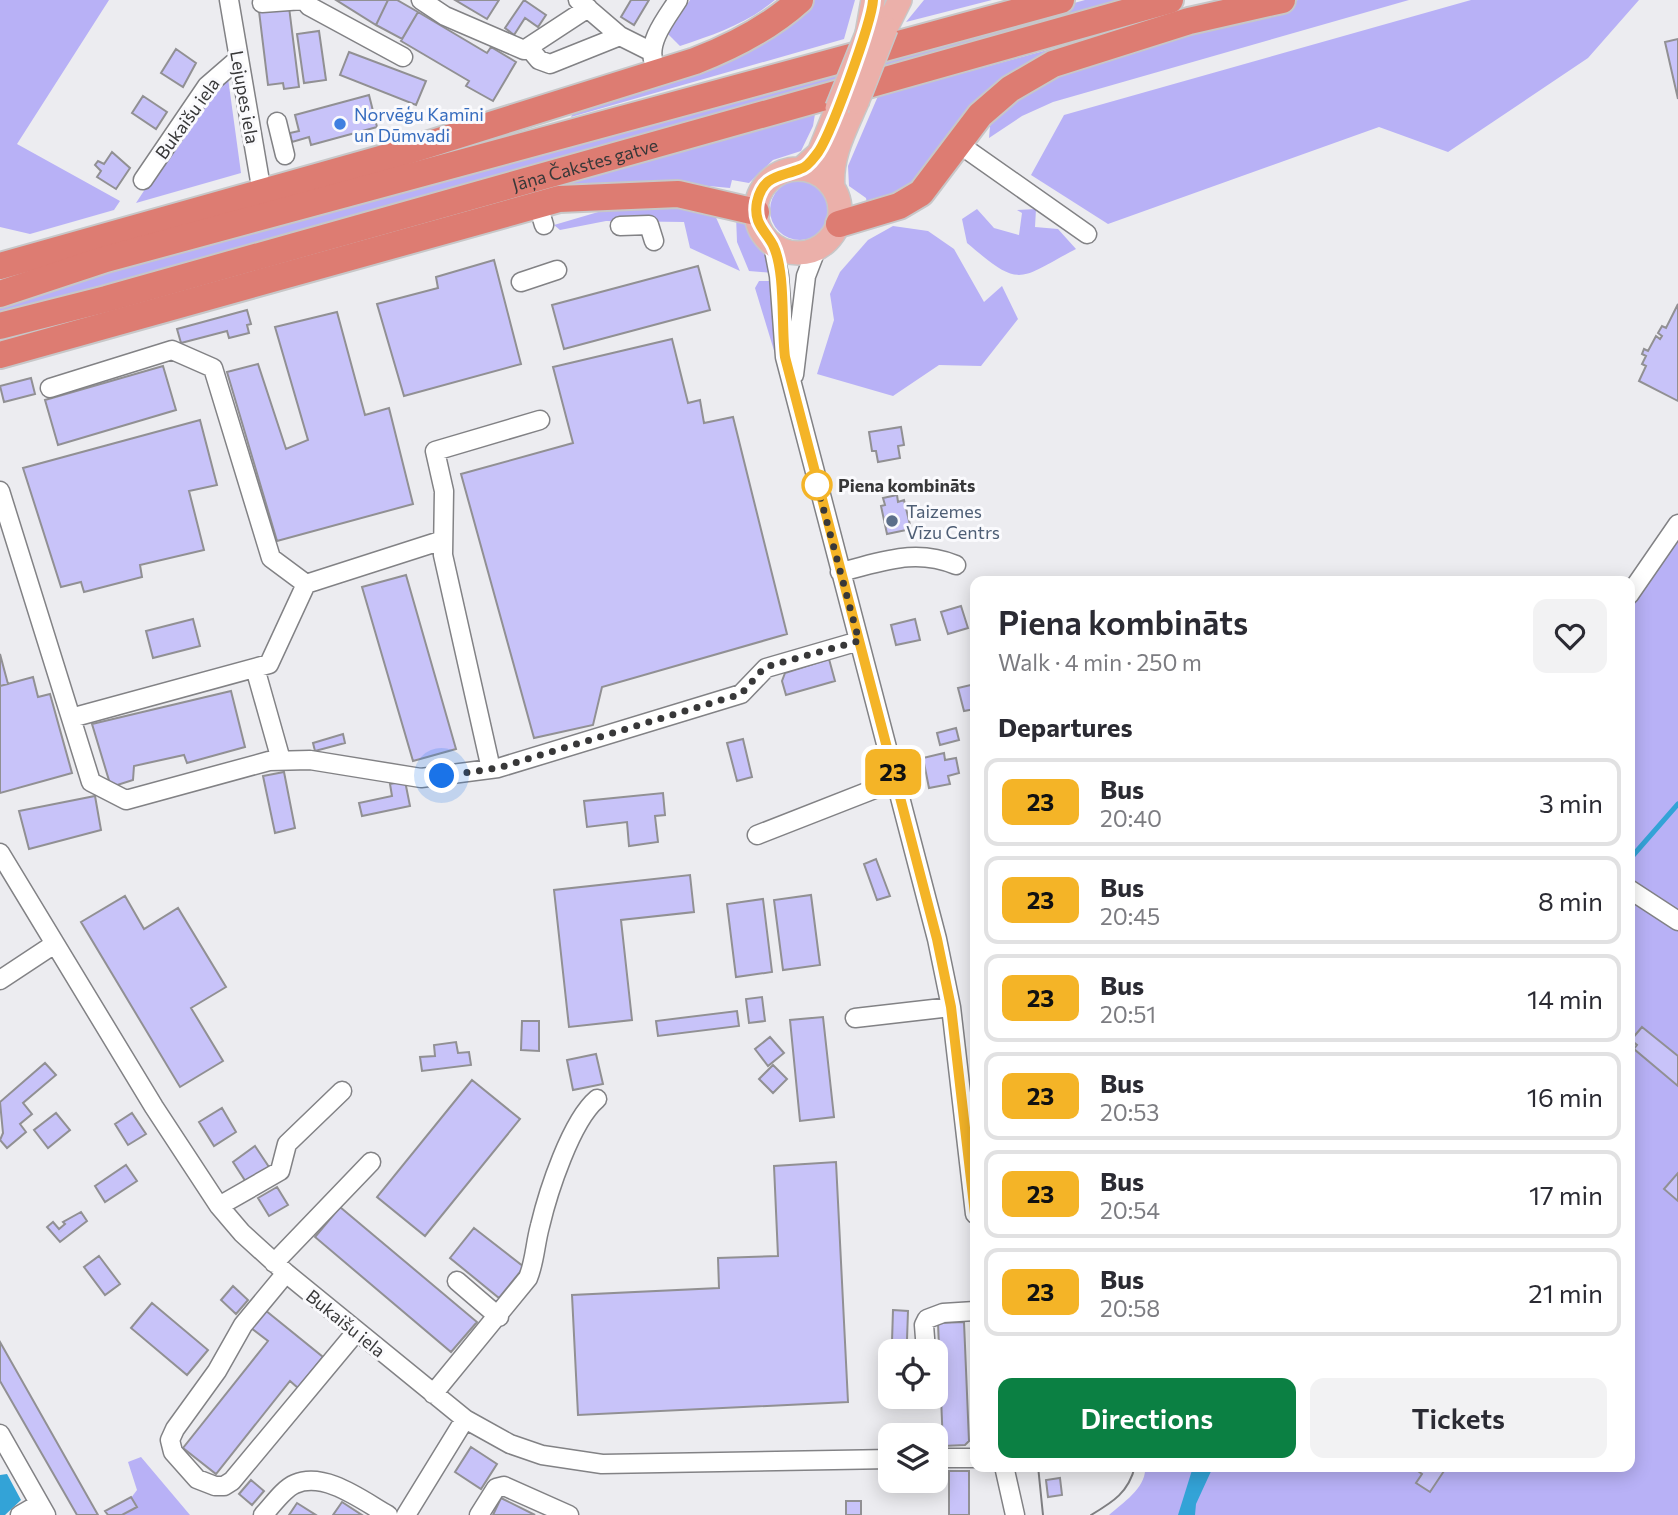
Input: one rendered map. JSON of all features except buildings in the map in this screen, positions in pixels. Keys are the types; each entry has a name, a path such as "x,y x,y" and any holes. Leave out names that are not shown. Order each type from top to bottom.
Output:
{"highway":[{"path":"0,266 262,193 581,98 655,62 735,45 768,26 800,0"},
{"name":"Jāņa Čakstes gatve","path":"0,294 106,259 1061,0"},
{"name":"Jāņa Čakstes gatve","path":"0,326 106,299 1170,0"},
{"path":"839,224 899,206 921,192 980,115 997,100 1053,64 1189,22 1282,0"},
{"path":"0,355 541,215 559,199 664,194 700,197 756,212"}],"main road":[{"path":"873,0 876,31"},
{"path":"847,105 819,153 802,169 773,178 761,193 756,212 764,236 773,245 793,253 816,250 834,235 841,212 833,188 831,169 847,105 876,31 900,0"},
{"path":"802,169 814,172 833,188"}],"street":[{"name":"Lejupes iela","path":"229,0 237,60 262,193"},
{"path":"262,3 303,0 309,6 403,57"},
{"path":"422,0 445,16 519,49 529,48 583,4 655,62 659,33 678,0"},
{"path":"529,48 539,60 550,64 620,36"},
{"name":"Bukaišu iela","path":"143,180 207,86 237,60"},
{"path":"253,141 279,129 285,155"},
{"path":"959,144 1087,234"},
{"path":"620,226 649,225 654,241"},
{"path":"773,245 779,276 785,357 937,939 951,1007 970,1171"},
{"path":"793,382 806,276 816,250"},
{"path":"522,283 557,270"},
{"path":"50,388 172,350 213,368 271,558 306,584"},
{"path":"491,769 443,555 444,491 435,451 540,420"},
{"path":"0,491 91,782 126,800 269,761 310,760 421,778 491,769 741,694 765,667 859,641"},
{"path":"1635,586 1678,524"},
{"path":"71,718 269,664 306,584 443,540"},
{"path":"840,572 915,555 934,556 956,565"},
{"path":"255,667 281,760"},
{"path":"757,835 895,781"},
{"name":"Bukaišu iela","path":"0,853 53,945 219,1206 280,1268 465,1419 510,1444 570,1461 602,1464 878,1459"},
{"path":"1635,893 1678,921"},
{"path":"0,980 53,945"},
{"path":"855,1018 951,1007"},
{"path":"219,1206 280,1171 287,1144 342,1091"},
{"path":"433,1394 499,1317 528,1278 535,1263 540,1223 575,1127 597,1098"},
{"path":"356,1332 232,1480 224,1486 215,1486 197,1479 173,1452 170,1440 175,1429 217,1371 280,1268 371,1162"},
{"path":"457,1281 499,1317"},
{"path":"926,1339 927,1319 943,1313 970,1311"},
{"path":"406,1515 465,1419"},
{"path":"0,1434 6,1459 43,1509 20,1515"},
{"path":"948,1458 970,1458"},
{"path":"1005,1472 1015,1515"},
{"path":"263,1515 289,1487 309,1480 349,1493 388,1515"},
{"path":"479,1515 496,1488 504,1486 569,1515"}],"shaded area":[{"path":"0,0 109,0 17,144 120,201 114,210 30,234 0,227"},
{"path":"690,0 775,0 741,22 680,46 668,34"},
{"path":"815,0 855,0 844,39 571,117 573,113 663,84"},
{"path":"924,0 992,0 906,22"},
{"path":"1085,0 1148,0 0,317 0,305 153,258"},
{"path":"1298,0 1409,0 1053,102 1022,116 989,138 990,126 999,111 1054,73"},
{"path":"1471,0 1639,0 1588,58 1448,152 1379,127 1108,224 1031,175 1064,115"},
{"path":"1110,33 1072,48 908,189 867,204 866,198 849,186 848,166 878,96"},
{"path":"228,78 241,173 136,203 209,91"},
{"path":"815,114 813,126 801,151 773,160 749,183 732,180 730,188 676,183 0,346 0,335 365,239"},
{"path":"794,180 806,180 825,193 830,210 828,222 817,235 806,240 794,240 775,227 770,216 770,204 783,185"},
{"path":"645,207 705,209 714,213 740,271 690,248 684,222 606,221 560,230 554,225 605,210"},
{"path":"977,209 994,228 1019,235 1022,213 1017,210 1036,209 1035,227 1058,229 1076,249 1030,273 1010,273 999,268 967,243 962,219"},
{"path":"736,216 755,232 773,273 749,271 737,242"},
{"path":"893,226 928,231 954,249 984,302 1002,286 1018,319 981,366 939,365 893,396 817,374 834,320 830,294 840,272 868,240"},
{"path":"759,281 773,281 779,367 755,288"},
{"path":"1678,539 1678,1515 1109,1515 1138,1488 1145,1472 1635,1472 1635,600"},
{"path":"141,1457 190,1515 118,1515 137,1490 128,1462"}],"water":[{"path":"1191,1472 1211,1472 1196,1504 1195,1515 1178,1515"},
{"path":"7,1474 21,1500 5,1515 0,1515 0,1475"}],"waterway":[{"path":"1635,853 1678,804"}],"tram line":[{"path":"1039,1472 1043,1515"},
{"path":"1091,1515 1124,1490 1133,1472"}],"bus line":[{"name":"23","path":"873,0 867,34 819,153 802,169 791,170 773,178 761,193 756,212 758,225 773,245 779,276 785,357 937,939 951,1007 970,1171"}],"place":[{"name":"Norvēģu Kamīni un Dūmvadi","path":"340,124"},
{"name":"Piena kombināts","path":"817,485"},
{"name":"Taizemes Vīzu Centrs","path":"892,521"}],"route":[{"path":"442,776 498,768 741,694 765,667 859,641 817,485"}]}
